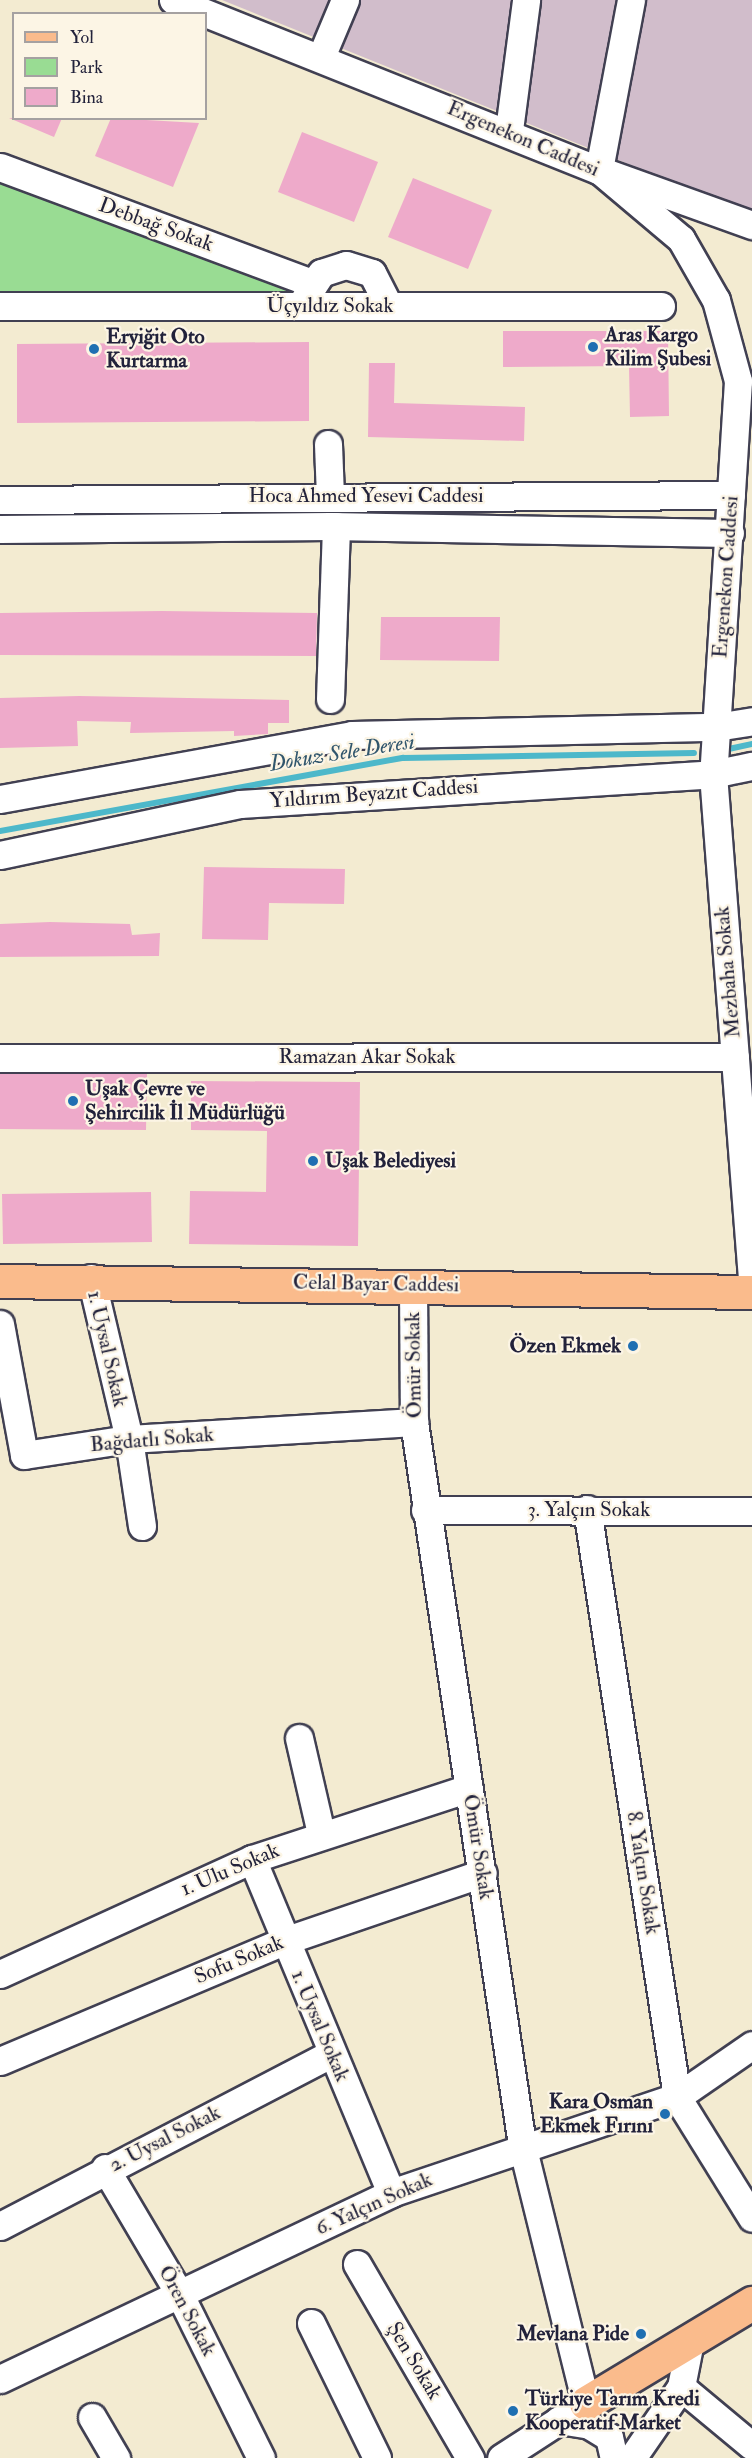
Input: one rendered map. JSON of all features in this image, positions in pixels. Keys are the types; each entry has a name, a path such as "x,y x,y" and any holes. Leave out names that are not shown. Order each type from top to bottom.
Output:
{"main road":[{"name":"Celal Bayar Caddesi","path":"0,1281 91,1278 752,1292"},
{"path":"573,2411 752,2303"}],"street":[{"name":"Ergenekon Caddesi","path":"173,0 204,12"},
{"path":"321,57 345,0"},
{"path":"509,130 526,0"},
{"path":"631,0 599,170 752,225"},
{"name":"Ergenekon Caddesi","path":"207,13 509,130 599,170 681,239 716,300 738,381 728,567 713,774"},
{"name":"Debbağ Sokak","path":"0,167 308,294"},
{"path":"308,294 333,267 359,267 381,282 389,306"},
{"name":"Üçyıldız Sokak","path":"0,306 308,294 389,306 661,306"},
{"path":"738,381 752,342"},
{"path":"328,444 330,495"},
{"name":"Hoca Ahmed Yesevi Caddesi","path":"0,500 330,495 731,495"},
{"path":"330,699 336,526"},
{"name":"Hoca Ahmed Yesevi Caddesi","path":"0,529 336,526 730,533"},
{"path":"728,567 752,554"},
{"path":"0,800 352,735 716,727 752,721"},
{"name":"Yıldırım Beyazıt Caddesi","path":"0,855 240,804 713,774 752,766"},
{"name":"Mezbaha Sokak","path":"713,774 752,1278"},
{"name":"Ramazan Akar Sokak","path":"0,1058 735,1057"},
{"name":"1. Uysal Sokak","path":"91,1278 129,1439 142,1526"},
{"name":"Ömür Sokak","path":"413,1284 414,1422 425,1510 483,1873 522,2145 573,2411"},
{"name":"Bağdatlı Sokak","path":"0,1324 24,1455 129,1439 414,1422"},
{"name":"8. Yalçın Sokak","path":"587,1509 677,2097 752,2217"},
{"name":"3. Yalçın Sokak","path":"425,1510 752,1511"},
{"path":"299,1738 321,1833"},
{"name":"1. Ulu Sokak","path":"0,1974 252,1858 321,1833 469,1788"},
{"name":"1. Uysal Sokak","path":"252,1858 284,1941 391,2193"},
{"name":"Sofu Sokak","path":"0,2061 284,1941 483,1873"},
{"name":"6. Yalçın Sokak","path":"0,2379 391,2193 522,2145 677,2097 752,2045"},
{"name":"2. Uysal Sokak","path":"0,2226 105,2168 331,2054"},
{"name":"Ören Sokak","path":"105,2168 180,2295 261,2458"},
{"name":"Şen Sokak","path":"357,2264 470,2458"},
{"path":"310,2323 377,2458"},
{"path":"643,2453 681,2387 690,2341"},
{"path":"681,2387 752,2446"},
{"path":"501,2458 573,2411 589,2425 609,2437 614,2458"},
{"path":"92,2417 116,2458"}],"shaded area":[{"path":"222,0 752,0 752,214"}],"green space":[{"path":"0,183 297,293 0,301"}],"building":[{"path":"14,120 61,120 54,137"},
{"path":"110,120 199,123 173,187 95,156"},
{"path":"302,132 378,162 354,222 278,192"},
{"path":"413,178 492,210 468,269 388,237"},
{"path":"503,331 668,331 669,416 630,417 629,366 503,367"},
{"path":"309,342 309,421 17,423 17,344"},
{"path":"369,363 395,363 394,403 525,407 524,441 368,437"},
{"path":"162,611 317,613 316,656 0,655 0,613"},
{"path":"381,617 500,617 499,661 380,660"},
{"path":"79,696 289,700 289,723 268,723 268,734 234,736 234,731 130,733 131,722 77,721 78,746 0,748 0,698"},
{"path":"204,867 345,869 344,904 269,903 268,940 202,939"},
{"path":"50,922 130,924 132,935 160,933 159,956 0,957 0,924"},
{"name":"Uşak Çevre ve Şehircilik İl Müdürlüğü","path":"0,1074 147,1074 146,1130 0,1129"},
{"name":"Uşak Belediyesi","path":"191,1081 360,1082 358,1246 189,1244 190,1191 266,1192 267,1131 191,1130"},
{"path":"151,1192 152,1242 3,1244 2,1194"}],"waterway":[{"name":"Dokuz Sele Deresi","path":"724,750 752,744"},
{"name":"Dokuz Sele Deresi","path":"0,831 403,758 694,753"}],"place":[{"name":"Aras Kargo Kilim Şubesi","path":"593,347"},
{"name":"Eryiğit Oto Kurtarma","path":"94,349"},
{"name":"Uşak Çevre ve Şehircilik İl Müdürlüğü","path":"73,1101"},
{"name":"Uşak Belediyesi","path":"313,1161"},
{"name":"Özen Ekmek","path":"633,1346"},
{"name":"Kara Osman Ekmek Fırını","path":"665,2114"},
{"name":"Mevlana Pide","path":"641,2334"},
{"name":"Türkiye Tarım Kredi Kooperatif Market","path":"513,2411"}]}
